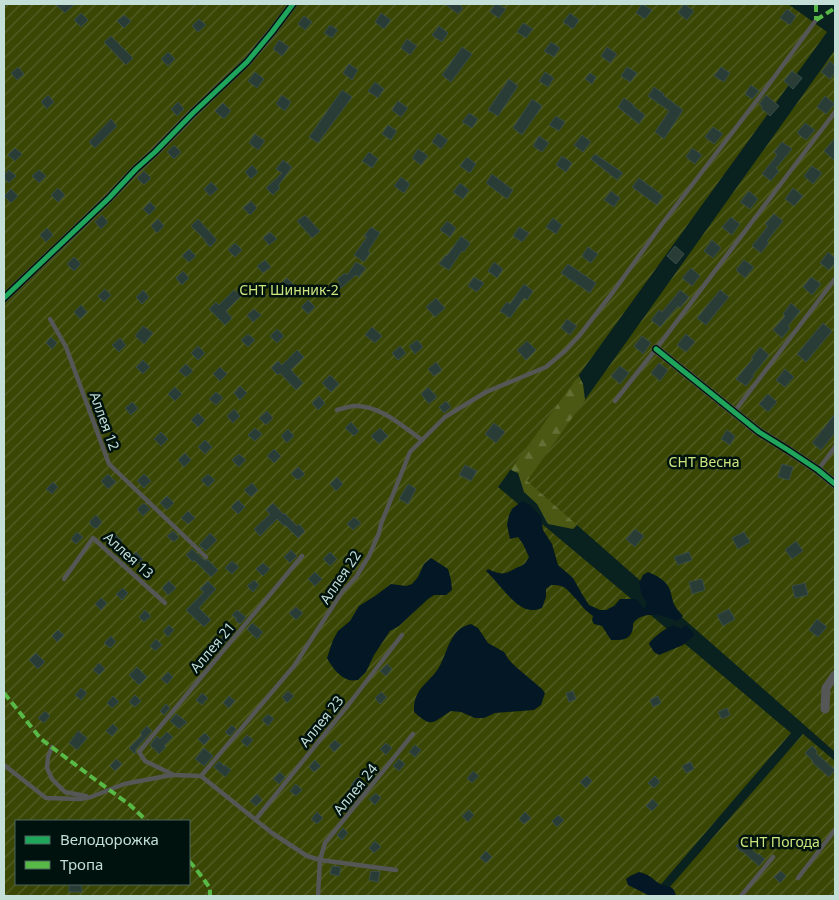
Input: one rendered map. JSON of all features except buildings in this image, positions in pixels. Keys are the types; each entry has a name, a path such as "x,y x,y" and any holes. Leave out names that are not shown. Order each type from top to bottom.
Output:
{"street":[{"path":"4,298 247,62 293,4"},
{"path":"656,349 759,432 818,470 835,484"},
{"path":"825,709 826,688 835,675"}],"lane":[{"name":"Аллея 22","path":"201,776 294,666 342,592 356,577 369,556 379,533 410,452 445,417 486,392 546,367 565,351 613,292 816,20"},
{"path":"615,401 835,112"},
{"path":"734,412 835,279"},
{"name":"Аллея 12","path":"50,319 66,347 109,464 206,557"},
{"path":"337,410 353,406 374,409 394,420 422,440"},
{"path":"818,470 835,447"},
{"name":"Аллея 13","path":"64,579 94,538 165,603"},
{"name":"Аллея 21","path":"174,775 145,761 139,752 302,556"},
{"name":"Аллея 23","path":"256,819 402,635"},
{"name":"Аллея 24","path":"318,896 320,860 325,843 413,734"},
{"path":"52,747 48,757 47,768 52,780 66,792 91,797"},
{"path":"4,765 46,798 81,799 124,784 174,775 201,776 272,833 307,856 320,860 396,870"},
{"path":"798,878 835,830"},
{"path":"741,896 773,858"}],"green space":[{"name":"СНТ Шинник-2","path":"4,4 788,4 827,32 498,487 791,733 651,896 4,896"},
{"name":"СНТ Весна","path":"835,50 835,752 527,481"},
{"path":"579,376 583,384 587,415 586,516 573,529 548,524 537,504 524,492 518,473 496,458"},
{"name":"СНТ Погода","path":"803,734 835,761 835,896 662,896"}],"water":[{"path":"522,501 530,505 541,517 543,530 552,544 558,565 573,578 589,605 600,610 606,610 614,606 620,599 637,599 644,609 647,603 642,596 639,583 643,575 648,572 664,581 670,590 675,606 683,616 678,621 658,615 642,616 633,624 632,632 628,637 611,640 602,626 594,624 593,616 563,587 551,585 546,589 546,597 542,608 530,610 521,606 510,598 486,571 488,569 505,573 523,565 529,557 518,537 510,539 507,525 512,509"},
{"path":"431,558 448,569 452,590 446,595 434,595 399,626 390,631 374,655 366,672 358,680 342,677 327,658 338,631 350,621 359,606 391,584 406,586 412,584 418,577 424,564"},
{"path":"471,624 478,628 488,643 504,652 516,667 542,689 545,693 541,705 534,710 495,713 484,718 475,718 461,712 451,711 433,722 426,721 414,712 414,702 417,696 422,687 438,669 452,638 464,626"},
{"path":"674,625 681,629 686,625 694,635 683,645 659,655 654,652 649,644 660,633"},
{"path":"639,872 660,884 671,887 676,896 650,896 628,885 626,879"}],"marked path":[{"path":"816,4 816,20"},
{"path":"816,20 835,8"},
{"path":"4,693 41,739 130,805 146,820"},
{"path":"190,862 210,888 210,896"}],"cycle path":[{"path":"4,298 247,62 293,4"},
{"path":"656,349 759,432 818,470 835,484"}]}
